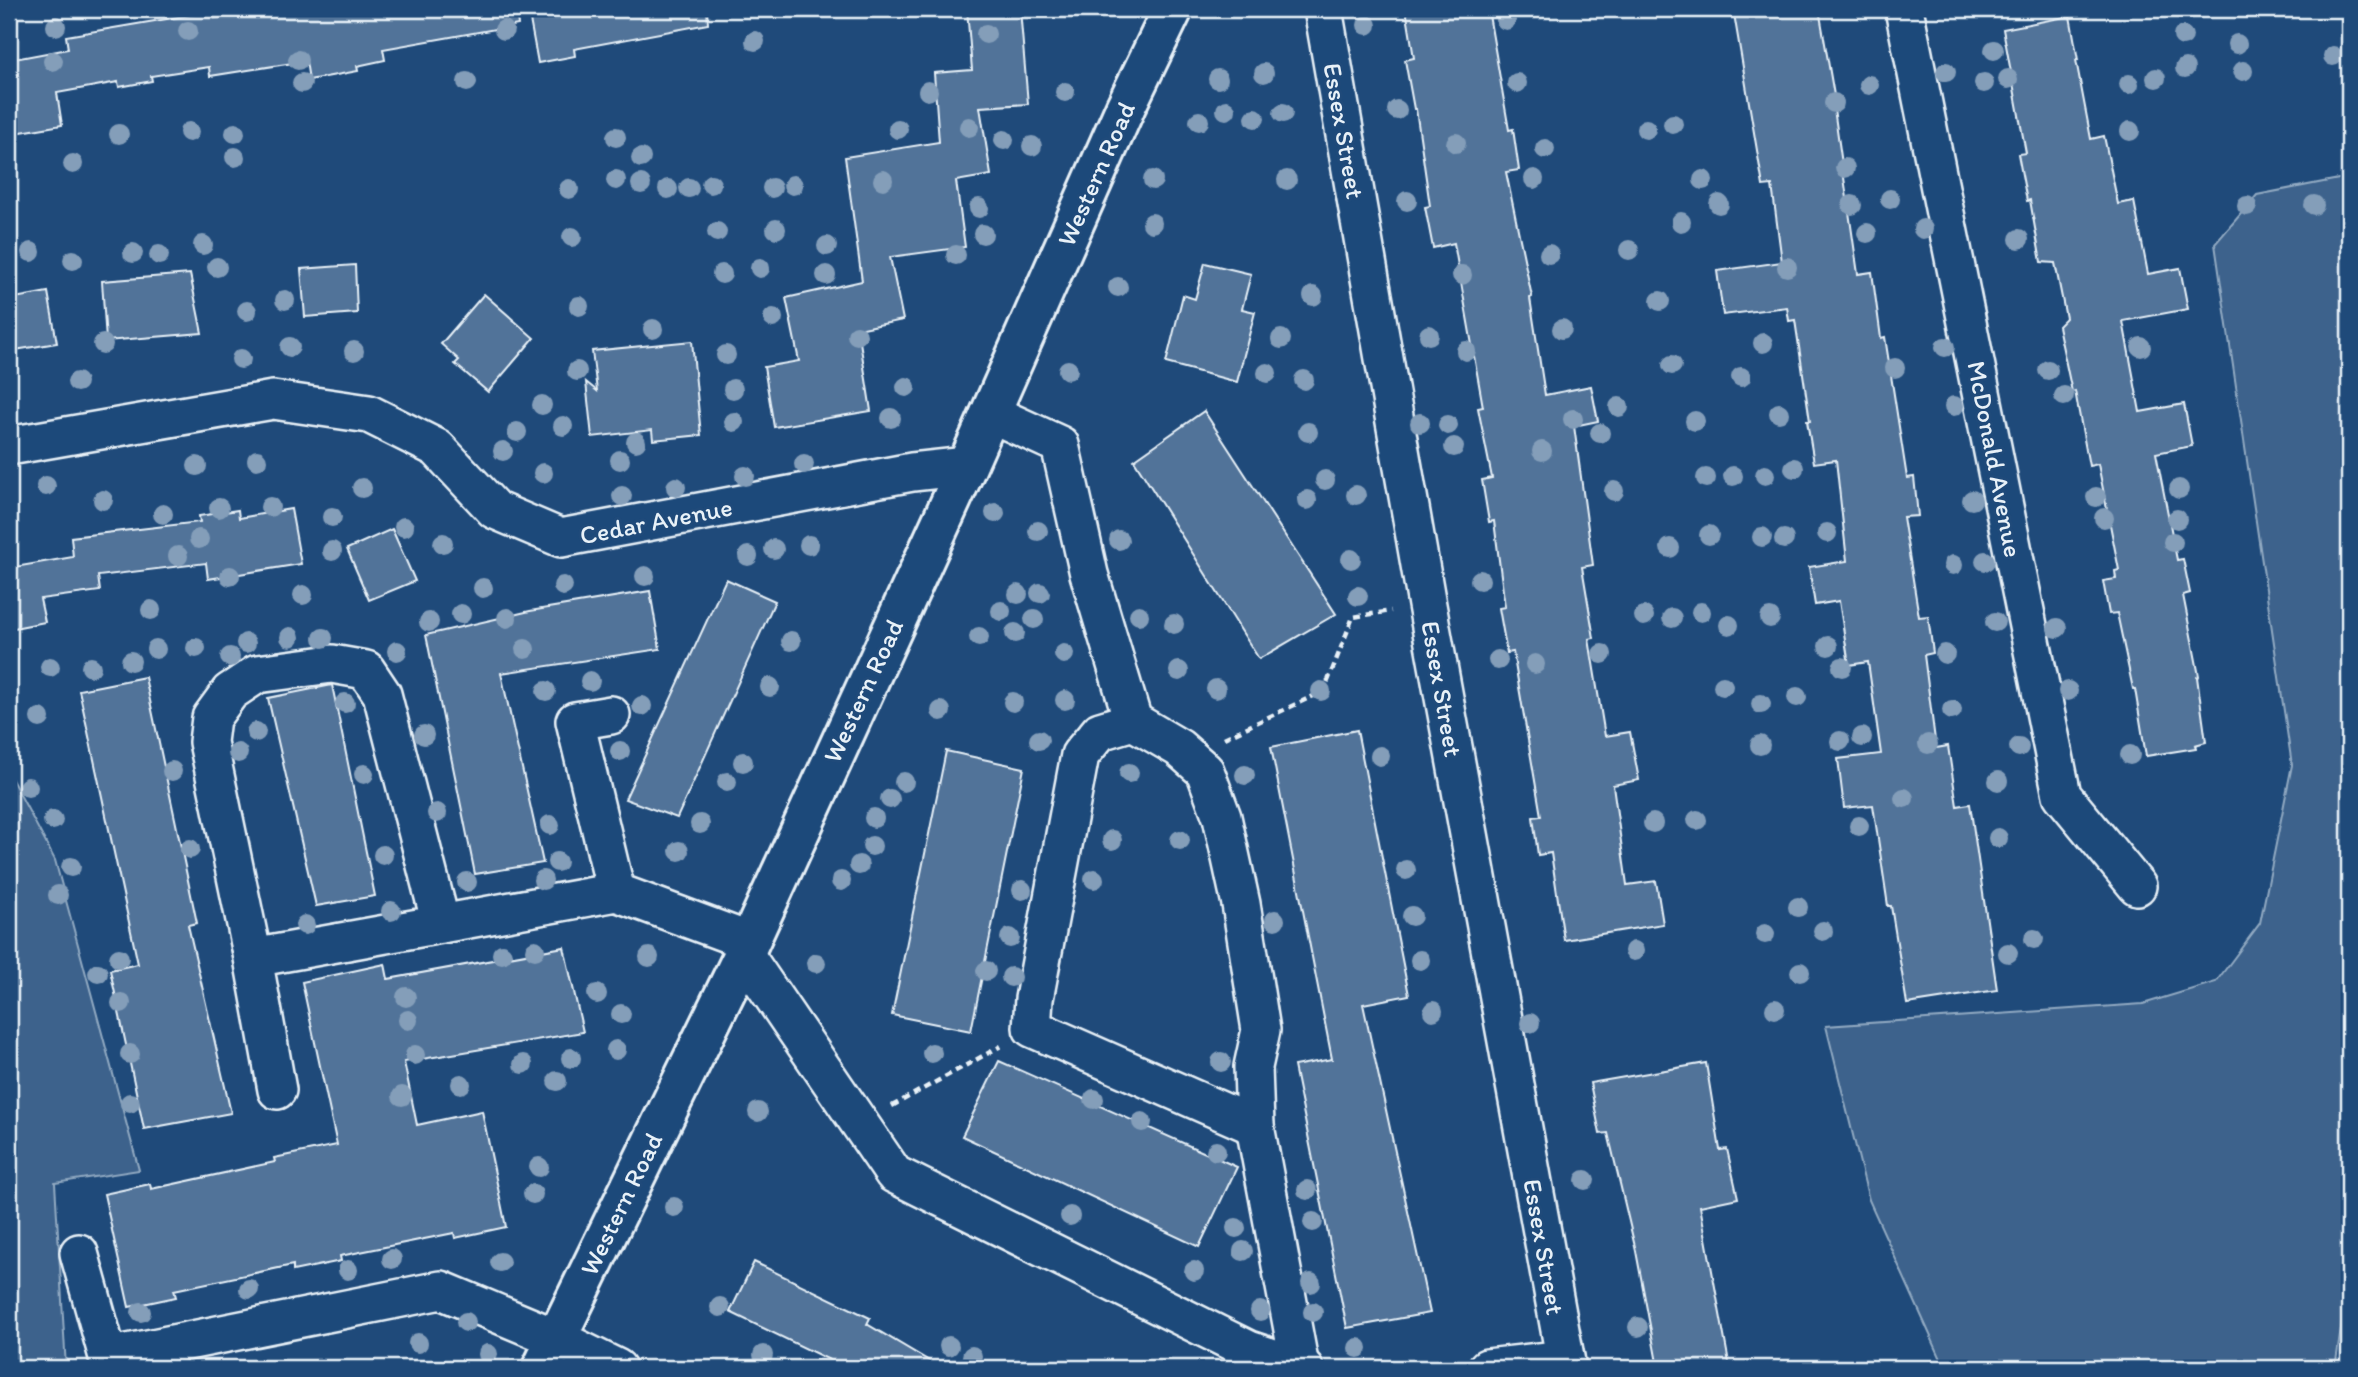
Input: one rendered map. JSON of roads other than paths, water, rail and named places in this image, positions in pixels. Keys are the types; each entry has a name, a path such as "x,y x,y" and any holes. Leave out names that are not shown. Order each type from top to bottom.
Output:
{"main road":[{"name":"Western Road","path":"549,1353 746,948 967,466 1126,106 1172,9"}],"street":[{"name":"Essex Street","path":"1323,9 1427,605 1566,1363"},
{"name":"McDonald Avenue","path":"1904,9 2062,795 2137,886"},
{"name":"Cedar Avenue","path":"9,446 273,400 369,414 437,447 495,510 561,538 912,472 967,466"},
{"path":"253,958 616,892 746,948 894,1174 1249,1350 1302,1368 1255,1126 1253,1067 1261,1030 1241,904 1223,817 1205,771 1188,754 1133,721 1089,574 1060,445 990,413"},
{"path":"278,1090 208,743 211,718 230,692 257,674 332,664 366,670 382,694 441,924"},
{"path":"611,715 575,721 616,892"},
{"path":"1133,721 1100,730 1080,755 1034,999 1032,1028 1255,1126"},
{"path":"79,1253 108,1357 441,1290 549,1353 617,1368"},
{"path":"1487,1368 1566,1363"}]}
